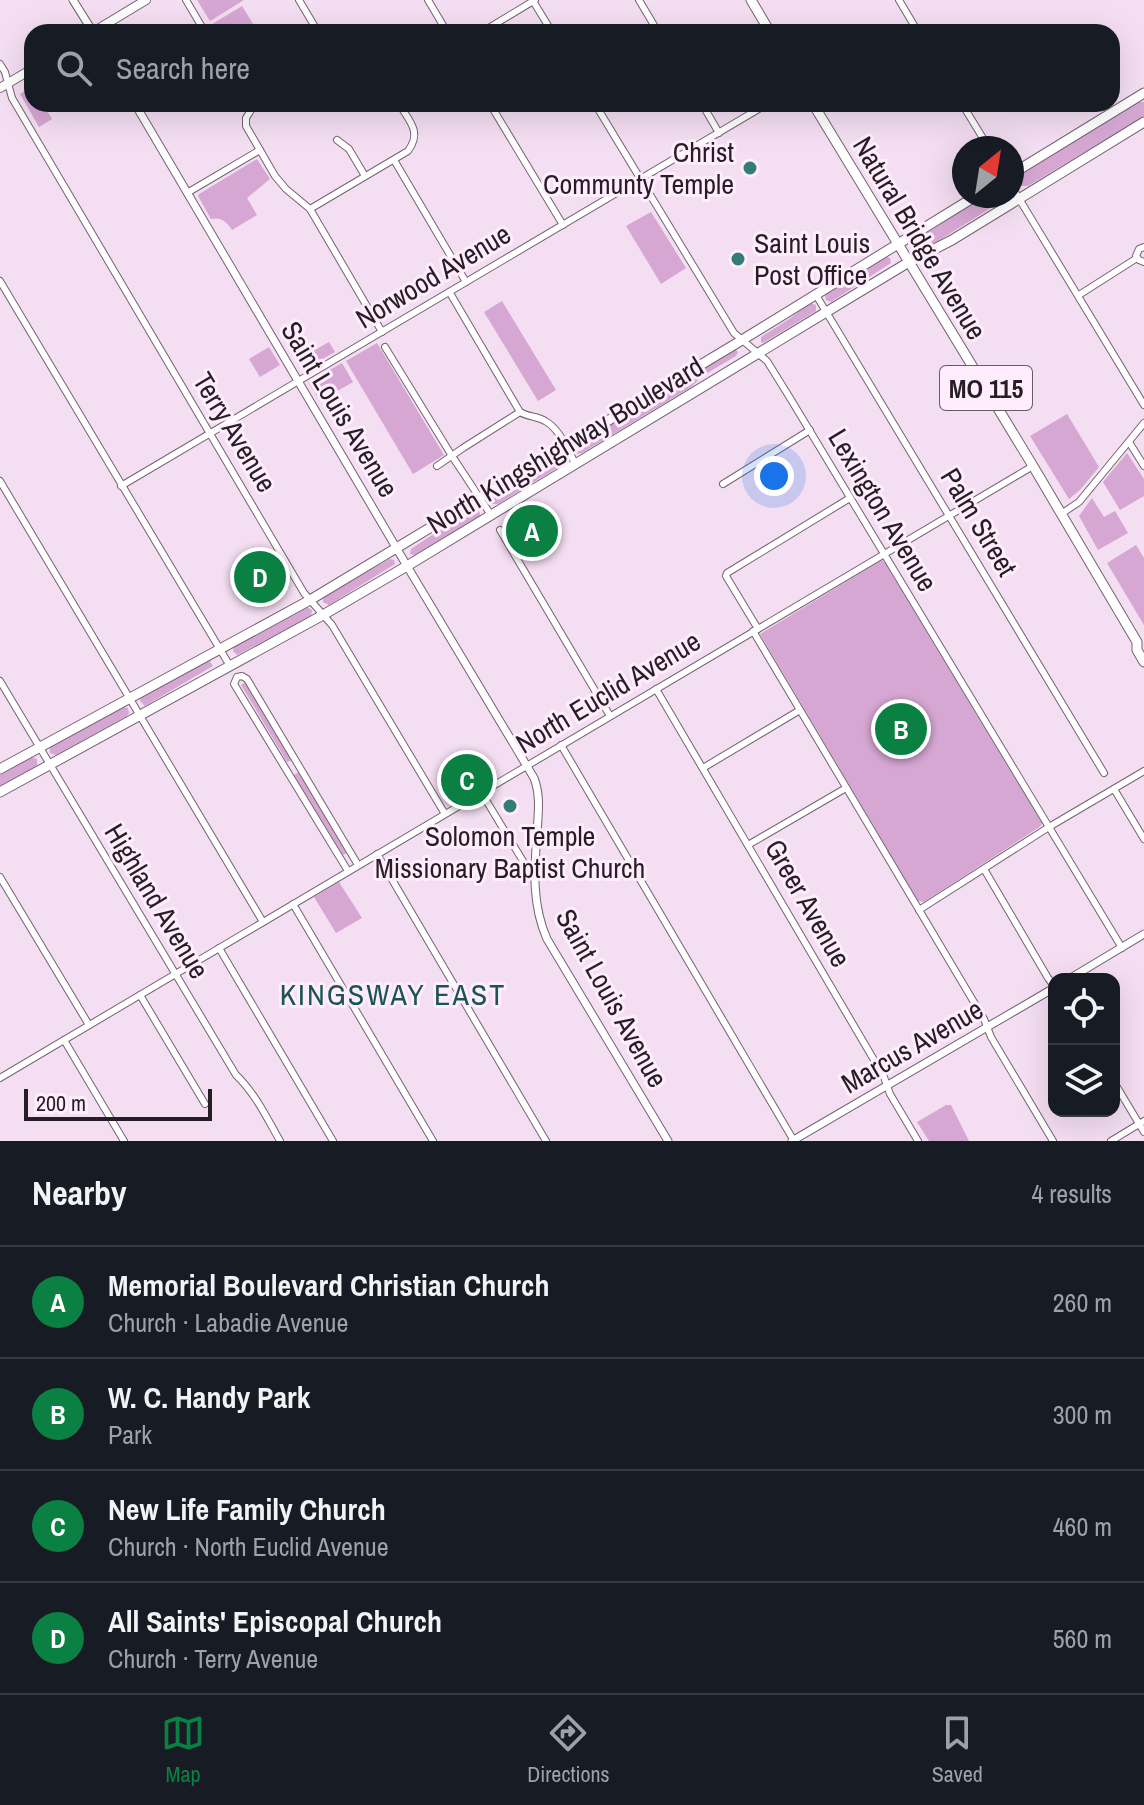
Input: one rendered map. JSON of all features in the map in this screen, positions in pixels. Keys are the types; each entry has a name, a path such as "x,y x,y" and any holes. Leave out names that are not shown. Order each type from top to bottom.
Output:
{"main road":[{"path":"106,24 146,0"},
{"path":"751,0 765,24"},
{"path":"4,86 24,74"},
{"path":"1120,108 1144,93"},
{"name":"Natural Bridge Avenue","path":"818,112 1140,643 1137,650 1144,662"},
{"path":"1024,167 1113,112"},
{"name":"North Kingshighway Boulevard","path":"1024,197 1144,122"},
{"name":"North Kingshighway Boulevard","path":"0,769 310,600 956,208"},
{"name":"North Kingshighway Boulevard","path":"0,792 323,615 826,311 1005,208"}],"street":[{"path":"73,0 88,24"},
{"path":"186,0 200,24"},
{"path":"299,0 313,24"},
{"path":"428,0 442,24"},
{"path":"495,24 534,0 548,24"},
{"path":"639,0 653,24"},
{"path":"899,0 913,24"},
{"name":"Terry Avenue","path":"0,64 4,86 310,600 332,625 445,814"},
{"name":"Saint Louis Avenue","path":"140,112 527,765 539,798 534,872 536,906 547,939 668,1141"},
{"path":"248,112 246,126 275,176 310,209 382,332"},
{"path":"310,209 408,151 415,141 414,129 404,112"},
{"path":"495,112 563,225"},
{"name":"Lexington Avenue","path":"600,112 734,333 767,361 1122,948"},
{"path":"707,112 719,133"},
{"name":"Norwood Avenue","path":"121,486 754,112"},
{"path":"967,112 982,136"},
{"path":"337,140 349,149 365,176"},
{"path":"187,193 260,150"},
{"path":"394,160 466,282"},
{"path":"1024,206 1144,405"},
{"path":"1079,295 1140,260 1137,251 1144,247"},
{"path":"0,281 230,666"},
{"path":"450,293 520,412 543,419 551,425 575,463"},
{"name":"Palm Street","path":"816,295 1104,773"},
{"path":"385,347 491,515"},
{"path":"437,466 520,412"},
{"path":"1061,514 1079,502 1144,423"},
{"path":"723,484 810,430"},
{"path":"1129,442 1144,466"},
{"name":"North Euclid Avenue","path":"0,1078 1033,466"},
{"path":"0,481 263,922"},
{"path":"850,498 726,576 800,710 1053,1141"},
{"path":"500,530 610,716"},
{"path":"348,871 234,684 237,677 247,679 358,865"},
{"name":"Highland Avenue","path":"0,681 236,1075 280,1141"},
{"name":"Greer Avenue","path":"656,689 918,1141"},
{"path":"703,768 800,710"},
{"path":"561,745 793,1141"},
{"path":"919,910 1144,771"},
{"path":"748,845 846,788"},
{"path":"1114,789 1144,839"},
{"path":"481,792 526,866 534,872"},
{"path":"377,854 546,1141"},
{"path":"984,869 1048,978"},
{"path":"0,877 89,1025"},
{"path":"293,904 433,1141"},
{"path":"1079,973 1144,934"},
{"path":"219,948 333,1141"},
{"name":"Marcus Avenue","path":"793,1141 1048,991"},
{"path":"140,995 205,1104"},
{"path":"64,1040 124,1141"},
{"path":"1120,1091 1142,1123 1144,1132"},
{"path":"1111,1141 1142,1123"}],"shaded area":[{"path":"197,0 244,0 210,21"},
{"path":"242,6 253,24 212,24"},
{"path":"1138,102 1144,102 1144,116 1028,186 1024,186 1024,173"},
{"path":"30,112 48,112 52,119 39,127"},
{"path":"257,159 270,179 247,198 257,215 232,230 223,220 211,219 199,194"},
{"path":"966,208 991,208 922,248 916,240"},
{"path":"651,212 686,268 661,284 626,226"},
{"path":"886,257 890,258 891,263 831,302 826,300 827,293"},
{"path":"502,301 556,390 538,401 484,312"},
{"path":"810,303 816,305 816,311 761,342 761,337"},
{"path":"329,342 335,352 303,370 297,360"},
{"path":"377,343 444,455 413,474 346,361"},
{"path":"269,347 280,365 260,377 249,359"},
{"path":"735,349 738,352 736,356 704,375 691,387 577,454 575,445"},
{"path":"342,363 353,382 320,401 308,382"},
{"path":"1067,414 1099,467 1069,499 1030,436"},
{"path":"1127,453 1144,479 1144,496 1120,510 1103,482"},
{"path":"557,457 563,461 562,465 498,504 492,504 492,497"},
{"path":"1092,498 1104,517 1115,511 1128,533 1098,550 1079,516"},
{"path":"474,507 479,509 480,516 415,555 410,554 411,549"},
{"path":"1136,545 1144,558 1144,625 1107,563"},
{"path":"390,559 395,564 329,605 323,602 327,595"},
{"path":"882,560 1042,823 924,902 918,901 760,634"},
{"path":"307,607 312,610 311,616 237,655 233,651 234,646"},
{"path":"209,660 213,666 145,706 140,701 141,697"},
{"path":"245,682 292,760 287,762 241,685"},
{"path":"122,707 128,708 127,716 56,755 50,753 50,746"},
{"path":"31,757 37,759 37,766 0,786 0,775"},
{"path":"299,772 347,853 343,855 294,775"},
{"path":"339,882 362,918 336,933 314,897"},
{"path":"951,1105 969,1141 929,1141 917,1122"}],"place":[{"name":"Christ Communty Temple","path":"750,168"},
{"name":"Saint Louis Post Office","path":"738,259"},
{"name":"Memorial Boulevard Christian Church","path":"532,531"},
{"name":"All Saints' Episcopal Church","path":"260,577"},
{"name":"W. C. Handy Park","path":"901,729"},
{"name":"New Life Family Church","path":"467,780"},
{"name":"Solomon Temple Missionary Baptist Church","path":"510,806"}],"district":[{"name":"KINGSWAY EAST","path":"393,994"}]}
